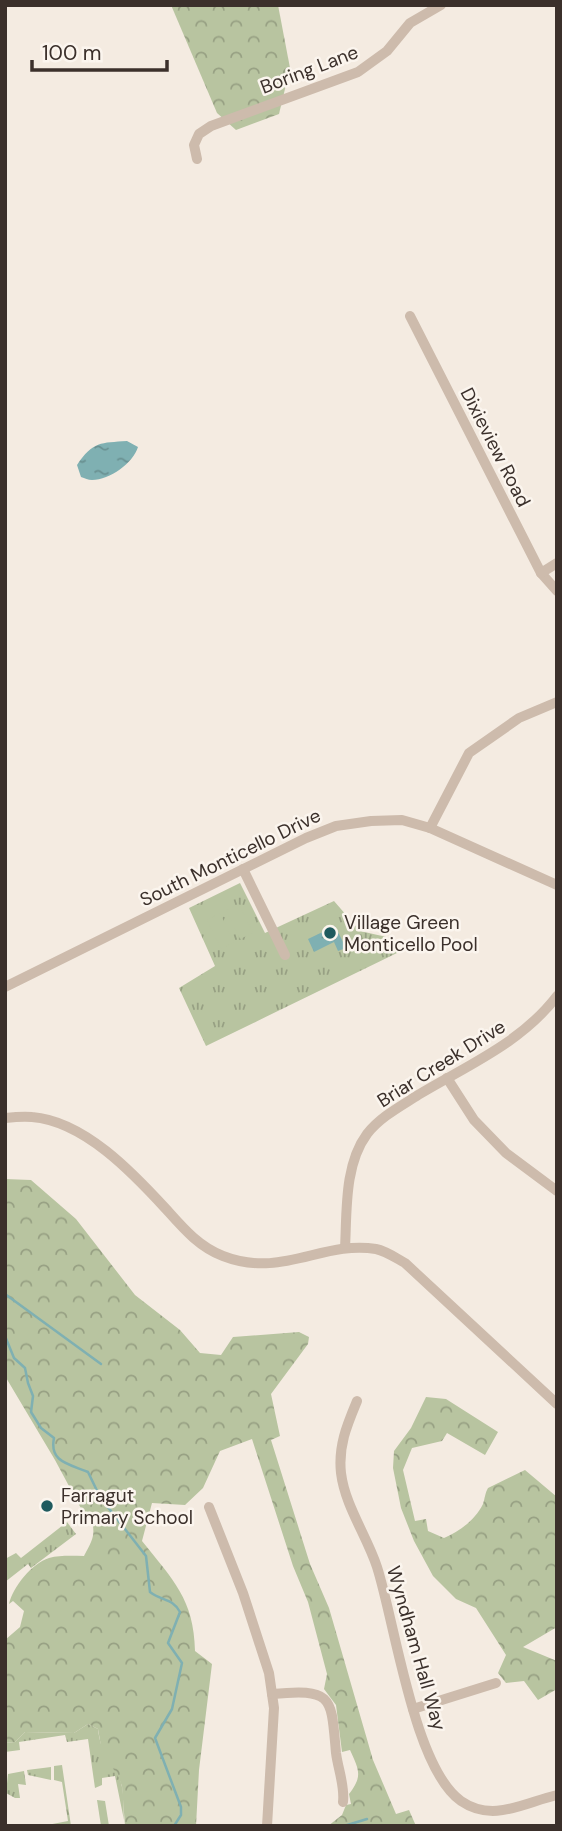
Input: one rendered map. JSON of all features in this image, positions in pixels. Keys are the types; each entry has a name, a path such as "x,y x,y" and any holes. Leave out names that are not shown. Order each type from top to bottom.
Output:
{"street":[{"name":"Boring Lane","path":"197,159 194,145 204,130 358,72 387,51 410,23 441,5"},
{"name":"Dixieview Road","path":"410,316 541,573 557,591"},
{"path":"541,573 557,563"},
{"path":"430,828 469,753 519,718 557,702"},
{"name":"South Monticello Drive","path":"5,987 336,826 402,820 430,828 557,885"},
{"path":"243,869 285,955"},
{"name":"Briar Creek Drive","path":"345,1248 349,1181 356,1156 367,1134 388,1114 526,1031 557,996"},
{"path":"447,1078 474,1120 506,1153 557,1192"},
{"path":"5,1118 34,1116 69,1127 104,1147 193,1239 223,1256 255,1264 285,1263 345,1248 378,1249 405,1263 557,1405"},
{"name":"Wyndham Hall Way","path":"357,1401 345,1429 340,1450 341,1475 377,1567 412,1709 435,1770 458,1800 478,1811 499,1813 557,1795"},
{"path":"209,1507 247,1604 270,1673 274,1708 267,1826"},
{"path":"412,1709 496,1683"},
{"path":"272,1694 310,1693 320,1695 328,1702 334,1720 343,1802"}],"green space":[{"path":"171,5 278,5 290,68 279,114 236,130 217,113"},
{"path":"240,883 265,933 334,901 360,931 391,938 397,953 206,1046 179,988 215,966 189,908"},
{"path":"239,904 253,933 240,939 226,910"},
{"path":"220,913 234,942 221,949 207,920"},
{"path":"5,1179 31,1180 76,1219 135,1295 180,1330 200,1353 221,1355 233,1337 299,1332 309,1337 308,1344 271,1394 280,1436 271,1440 310,1564 329,1608 373,1760 396,1814 409,1810 416,1826 328,1826 342,1815 346,1805 351,1804 349,1794 358,1773 350,1750 342,1752 336,1705 324,1689 327,1674 308,1602 293,1566 252,1439 220,1451 203,1488 185,1505 152,1503 142,1541 180,1591 191,1617 195,1651 212,1664 199,1770 196,1826 125,1826 122,1786 102,1752 98,1729 88,1724 74,1733 25,1732 15,1742 5,1743 5,1640 20,1627 24,1611 13,1601 9,1604 11,1597 24,1576 43,1561 58,1556 84,1556 92,1540 93,1526 90,1513 84,1514 5,1376"},
{"path":"426,1397 446,1399 498,1432 485,1455 447,1433 442,1441 412,1448 403,1470 415,1521 426,1519 428,1531 444,1538 455,1532 480,1510 488,1488 525,1470 557,1497 557,1627 523,1647 557,1661 557,1689 538,1700 524,1681 506,1683 498,1673 506,1655 476,1608 456,1599 433,1576 414,1541 401,1508 393,1468 394,1451 411,1428"},
{"path":"67,1522 76,1534 31,1568 28,1564 5,1582 5,1559 16,1553 21,1558"},
{"path":"88,1724 98,1729 103,1749 120,1780 124,1820 115,1776 102,1778 102,1785 95,1788 88,1739 67,1742 65,1735 19,1742 20,1750 5,1752 5,1743 15,1742 25,1732 74,1733"},
{"path":"62,1765 71,1826 42,1826 68,1821 62,1782 54,1780 54,1766"},
{"path":"51,1767 51,1780 28,1775 27,1770"},
{"path":"24,1771 26,1785 18,1784 20,1798 15,1798 6,1793 8,1774"},
{"path":"97,1800 105,1801 109,1826 101,1826"}],"water":[{"path":"127,441 138,447 120,470 99,479 81,477 77,465 93,447"},
{"name":"Village Green Monticello Pool","path":"335,926 346,948 338,951 334,942 314,952 308,939"}],"waterway":[{"path":"5,1294 101,1364"},
{"path":"5,1336 14,1358 25,1368 33,1396 31,1412 41,1428 54,1438 53,1446 58,1457 88,1472 100,1497 146,1556 150,1592 174,1604 180,1612 168,1643 182,1663 172,1709 155,1738 181,1807 181,1815 174,1826"},
{"path":"344,1826 367,1819"}],"place":[{"name":"Village Green Monticello Pool","path":"330,933"},
{"name":"Farragut Primary School","path":"47,1506"}]}
